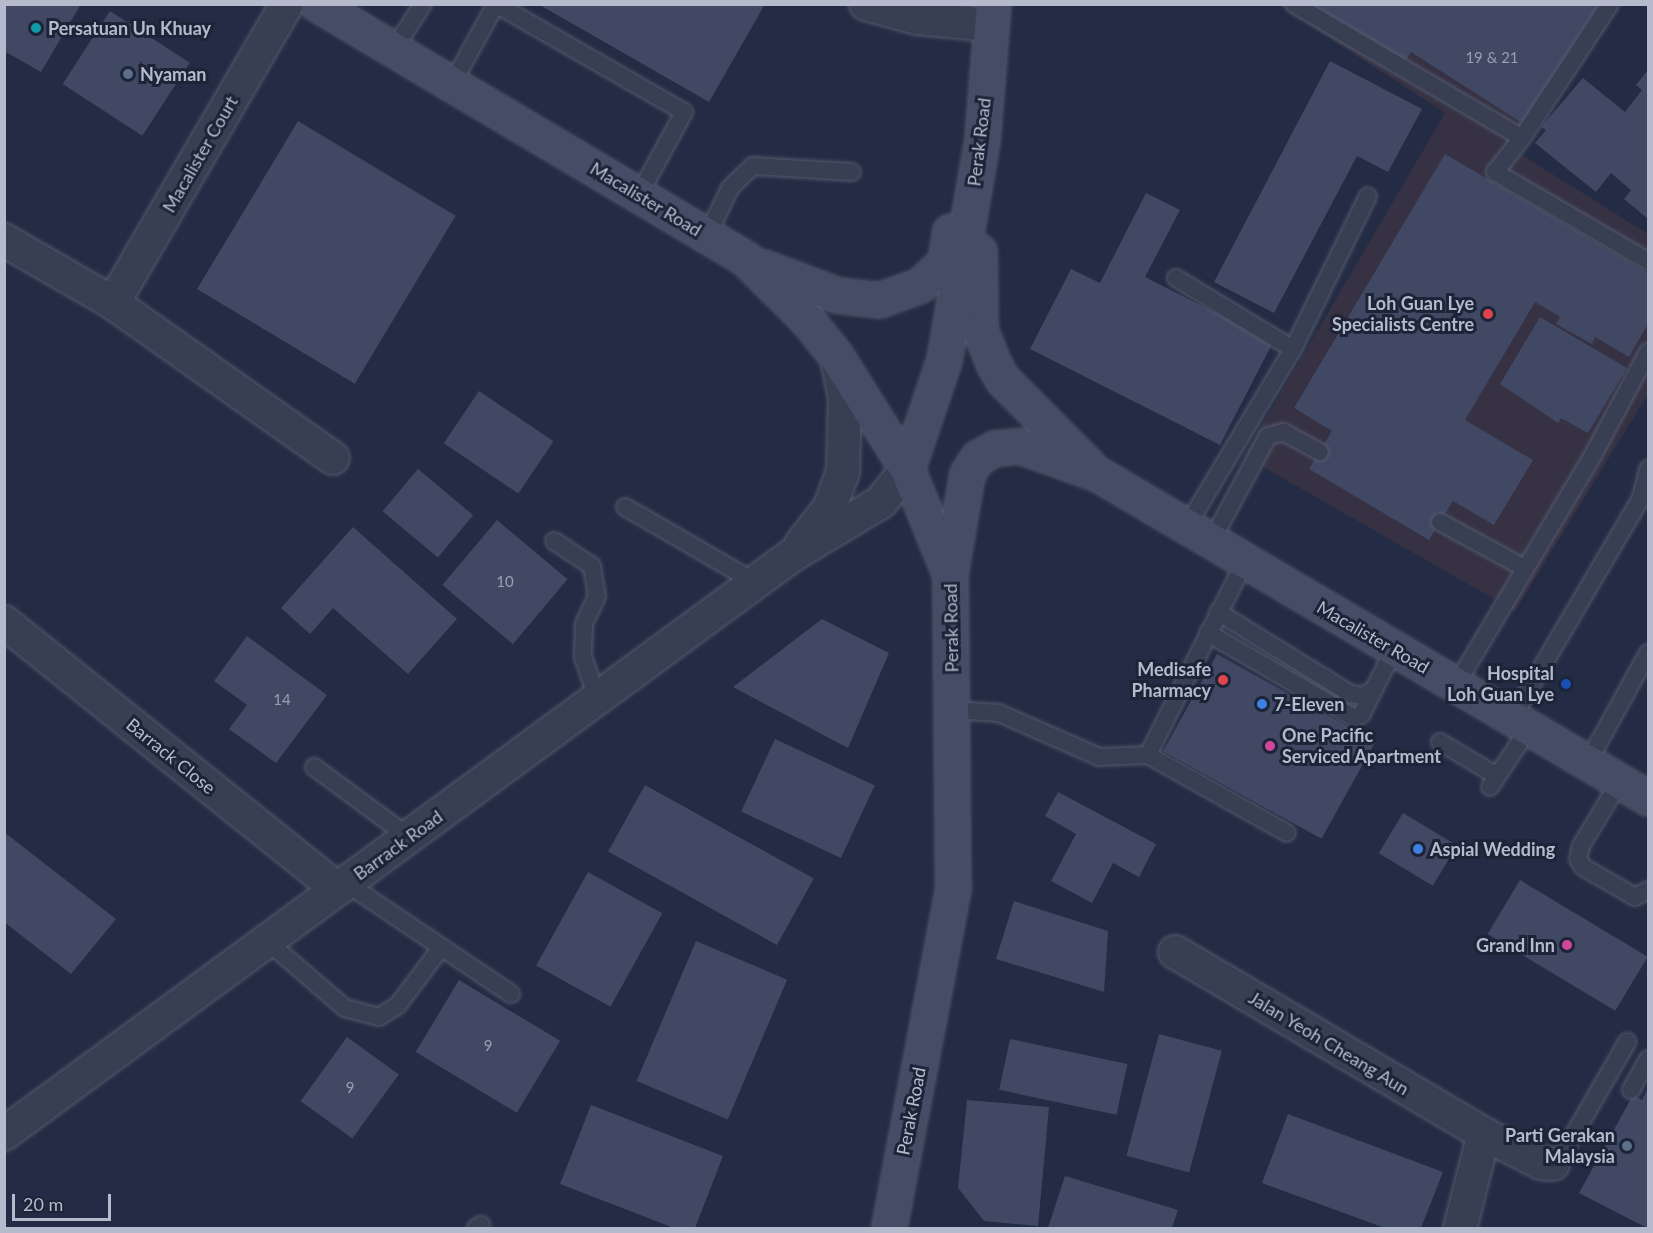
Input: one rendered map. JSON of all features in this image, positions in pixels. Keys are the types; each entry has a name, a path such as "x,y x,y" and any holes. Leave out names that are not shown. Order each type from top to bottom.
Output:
{"main road":[{"name":"Macalister Road","path":"317,4 745,258 808,321 836,356 907,470"},
{"name":"Perak Road","path":"889,1228 953,888 950,575 907,470 944,360 982,140 992,15"},
{"path":"745,258 837,295 879,300 920,285 945,262 976,52 992,15"},
{"path":"973,188 979,232 980,330 993,363 1019,398 1098,474"},
{"path":"950,575 962,489 977,458 995,448 1020,446 1098,474"},
{"name":"Macalister Road","path":"1098,474 1394,651 1648,798"}],"street":[{"name":"Macalister Court","path":"113,303 287,4"},
{"path":"866,4 917,18 992,15"},
{"path":"4,240 113,303 333,458"},
{"name":"Barrack Road","path":"791,556 830,507 843,472 845,397 836,356"},
{"name":"Barrack Road","path":"4,1134 791,556 881,502 907,470"},
{"name":"Barrack Close","path":"4,622 342,886"},
{"name":"Jalan Yeoh Cheang Aun","path":"1175,952 1484,1134 1541,1163 1553,1164"},
{"path":"1460,1228 1484,1134"}],"lane":[{"path":"394,50 423,4"},
{"path":"452,84 496,4 684,112 639,195"},
{"path":"1294,4 1522,138"},
{"path":"1610,4 1522,138 1495,172 1648,261"},
{"path":"707,236 729,188 753,166 852,172"},
{"path":"1199,533 1368,196"},
{"path":"1176,278 1293,349"},
{"path":"1456,685 1592,457 1648,352"},
{"path":"1199,533 1274,431 1320,452"},
{"path":"1440,742 1494,782 1520,723 1645,500 1648,469"},
{"path":"625,507 755,582"},
{"path":"1440,522 1524,568"},
{"path":"554,541 592,566 597,596 584,624 583,657 597,698"},
{"path":"1148,754 1245,561"},
{"path":"1218,612 1351,694 1363,696 1374,689"},
{"path":"1208,633 1354,718 1360,716 1394,651"},
{"path":"1588,762 1648,653"},
{"path":"952,711 999,713 1098,757 1148,754 1287,833"},
{"path":"314,767 409,837"},
{"path":"1620,782 1581,846 1578,859 1583,867 1635,897 1648,890"},
{"path":"342,886 511,994"},
{"path":"267,941 345,1008 379,1017 398,1005 440,949"},
{"path":"1553,1164 1561,1157 1627,1042"},
{"path":"1631,1090 1648,1059"}],"shaded area":[{"name":"Loh Guan Lye Specialists Centre","path":"1279,5 1619,5 1514,150 1648,234 1648,394 1515,611 1244,456 1445,113"}],"building":[{"name":"Persatuan Un Khuay","path":"4,4 81,4 41,72 4,51"},
{"path":"538,4 765,4 709,102"},
{"path":"1311,4 1599,4 1522,123 1411,52 1403,64"},
{"name":"Nyaman","path":"110,11 190,63 142,136 63,84"},
{"path":"1330,61 1422,109 1388,172 1357,156 1274,313 1214,282"},
{"path":"1648,70 1648,219 1624,199 1631,190 1611,173 1596,192 1535,143 1546,130 1541,127 1583,78 1625,112 1642,90 1636,85"},
{"path":"298,121 456,216 355,384 197,289"},
{"path":"1445,154 1648,273 1648,324 1629,357 1595,337 1592,344 1556,324 1560,317 1535,302 1465,420 1533,460 1494,525 1453,501 1429,540 1309,469 1332,431 1294,408"},
{"path":"1146,193 1180,210 1145,277 1273,342 1220,445 1030,349 1071,269 1100,283"},
{"path":"1540,317 1627,368 1588,433 1561,418 1558,423 1500,384"},
{"path":"479,391 554,441 518,494 444,443"},
{"path":"418,469 473,515 438,557 383,511"},
{"path":"497,520 567,579 513,644 442,585"},
{"path":"353,527 457,619 408,674 333,608 310,634 281,608"},
{"path":"822,619 889,653 848,748 733,687"},
{"path":"247,636 327,695 276,763 229,729 247,705 214,681"},
{"name":"One Pacific Serviced Apartment","path":"1217,654 1375,742 1321,839 1163,751"},
{"path":"775,739 875,785 841,858 741,812"},
{"path":"645,785 814,879 777,945 608,851"},
{"path":"1058,792 1156,844 1139,877 1113,863 1092,903 1051,881 1076,834 1045,816"},
{"name":"Aspial Wedding","path":"1403,813 1457,845 1433,886 1379,853"},
{"path":"4,832 116,919 71,974 4,922"},
{"path":"588,872 662,913 610,1007 536,966"},
{"name":"Grand Inn","path":"1520,880 1648,957 1615,1011 1488,934"},
{"path":"1014,901 1108,931 1104,992 996,959"},
{"path":"696,941 787,980 728,1120 637,1081"},
{"path":"459,980 560,1041 517,1113 416,1052"},
{"path":"1159,1034 1222,1051 1189,1173 1126,1156"},
{"path":"347,1037 399,1075 352,1139 301,1101"},
{"path":"1010,1039 1127,1064 1117,1115 999,1090"},
{"name":"Parti Gerakan Malaysia","path":"1648,1088 1647,1228 1579,1193 1633,1095 1642,1100"},
{"path":"967,1100 1049,1107 1038,1226 984,1221 958,1188"},
{"path":"591,1105 723,1156 695,1228 674,1228 560,1184"},
{"path":"1288,1114 1443,1172 1421,1228 1385,1228 1262,1183"},
{"path":"1065,1176 1178,1210 1172,1228 1048,1228"}],"place":[{"name":"Persatuan Un Khuay","path":"36,28"},
{"name":"Nyaman","path":"128,74"},
{"name":"Loh Guan Lye Specialists Centre","path":"1488,314"},
{"name":"Medisafe Pharmacy","path":"1223,680"},
{"name":"Hospital Loh Guan Lye","path":"1566,684"},
{"name":"7-Eleven","path":"1262,704"},
{"name":"One Pacific Serviced Apartment","path":"1270,746"},
{"name":"Aspial Wedding","path":"1418,849"},
{"name":"Grand Inn","path":"1567,945"},
{"name":"Parti Gerakan Malaysia","path":"1627,1146"}]}
